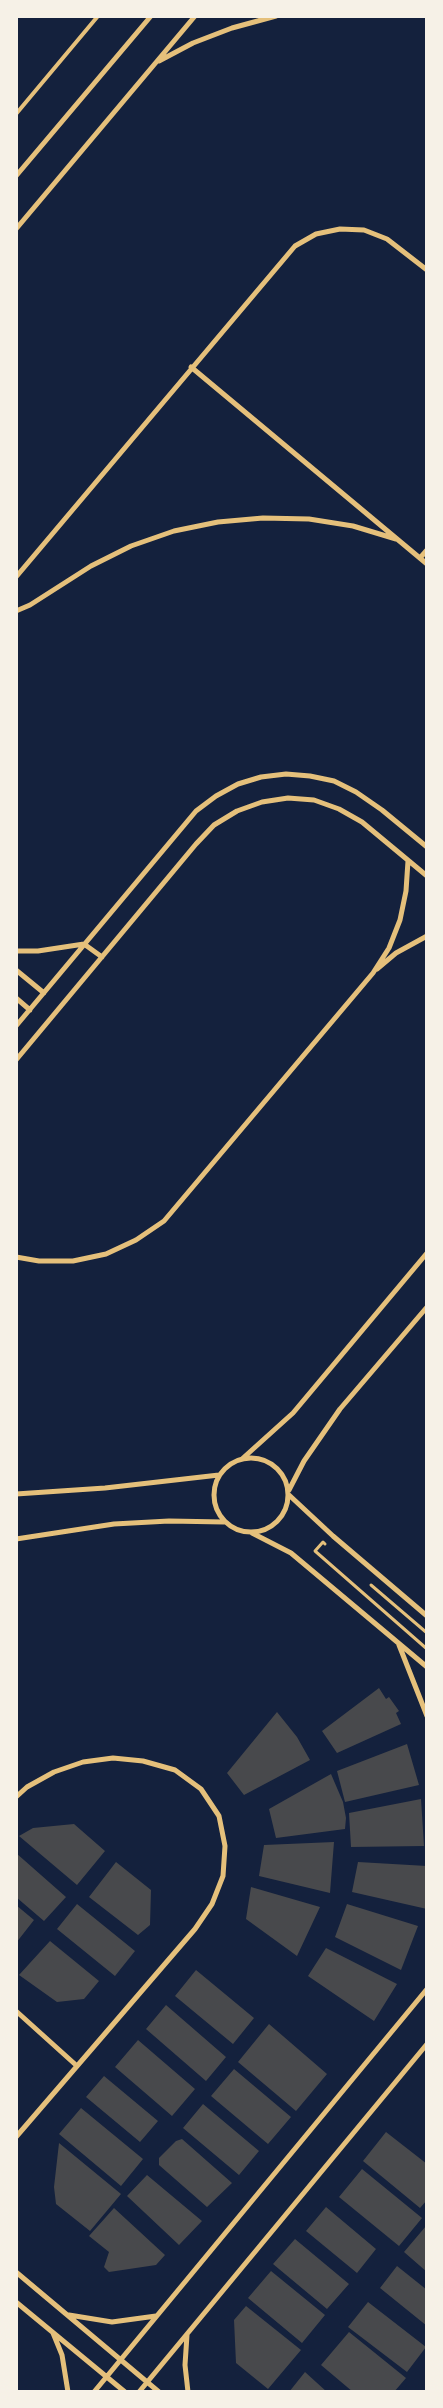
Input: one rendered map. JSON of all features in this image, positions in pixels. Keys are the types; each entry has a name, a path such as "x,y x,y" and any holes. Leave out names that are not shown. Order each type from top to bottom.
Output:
{"street":[{"path":"16,176 151,16"},
{"path":"16,229 194,16"},
{"path":"156,62 193,43 232,28 276,16"},
{"path":"16,577 191,367 295,246 316,234 340,228 364,230 387,239 427,270"},
{"path":"191,367 427,564"},
{"path":"16,611 30,605 91,566 131,546 174,531 218,522 263,518 309,520 353,526 396,539"},
{"path":"420,558 427,550"},
{"path":"16,1026 196,811 216,796 238,784 261,777 286,774 310,776 334,782 356,792 426,845"},
{"path":"16,1060 196,844 214,825 237,811 262,802 288,798 314,800 339,808 362,822 427,876"},
{"path":"16,1257 39,1261 73,1261 106,1254 136,1240 164,1221 373,973 389,948 400,920 406,891 408,861"},
{"path":"373,973 396,954 427,936"},
{"path":"16,951 46,950 84,944 102,957"},
{"path":"16,970 44,993"},
{"path":"16,998 30,1010"},
{"path":"242,1459 269,1437 293,1413 427,1253"},
{"path":"16,1539 114,1524 169,1521 224,1522 242,1532 252,1533 263,1530 278,1521 287,1506 289,1492 304,1461 340,1409 427,1306"},
{"path":"224,1522 217,1511 214,1499 214,1487 219,1475 233,1462 242,1459 252,1457 272,1464 286,1480 289,1492 333,1536 427,1616"},
{"path":"16,1494 105,1488 219,1475"},
{"path":"252,1533 291,1553 427,1667"},
{"path":"398,1642 427,1716"},
{"path":"16,1797 28,1787 54,1772 83,1762 113,1758 143,1761 175,1770 201,1790 220,1816 224,1853 222,1876 212,1904 195,1929 16,2137"},
{"path":"94,2392 427,1989"},
{"path":"16,2011 77,2066"},
{"path":"139,2392 427,2044"},
{"path":"16,2272 160,2392"},
{"path":"16,2302 125,2392"},
{"path":"67,2315 112,2322 157,2316"},
{"path":"53,2332 62,2354 68,2392"},
{"path":"187,2334 185,2365 188,2392"}],"lane":[{"path":"16,114 98,16"}],"path":[{"path":"330,1549 323,1542 315,1551 427,1648"},
{"path":"367,1581 427,1634"}],"building":[{"path":"379,1688 386,1699 389,1697 399,1711 396,1713 401,1724 337,1753 322,1731"},
{"path":"277,1712 297,1737 310,1760 244,1795 227,1773"},
{"path":"407,1744 419,1785 345,1802 337,1771"},
{"path":"331,1774 343,1802 346,1818 345,1829 276,1838 269,1809"},
{"path":"421,1799 424,1846 351,1847 349,1813"},
{"path":"74,1824 105,1851 77,1885 19,1836 33,1828"},
{"path":"334,1842 330,1893 259,1876 264,1845"},
{"path":"16,1853 66,1897 44,1921 16,1897"},
{"path":"116,1862 151,1890 150,1925 138,1935 89,1897"},
{"path":"358,1862 427,1866 427,1909 352,1892"},
{"path":"251,1887 320,1907 297,1956 246,1919"},
{"path":"77,1904 135,1951 115,1976 57,1929"},
{"path":"347,1904 418,1926 401,1970 335,1937"},
{"path":"16,1905 34,1920 16,1943"},
{"path":"50,1941 99,1981 84,1999 57,2002 19,1975"},
{"path":"326,1948 397,1984 374,2021 308,1976"},
{"path":"196,1970 254,2018 233,2044 175,1996"},
{"path":"166,2005 226,2057 206,2081 146,2029"},
{"path":"269,2024 327,2074 296,2111 238,2062"},
{"path":"138,2040 195,2089 172,2116 115,2067"},
{"path":"234,2069 291,2117 268,2144 211,2096"},
{"path":"104,2076 158,2121 140,2142 86,2097"},
{"path":"203,2104 259,2151 239,2175 183,2128"},
{"path":"81,2108 143,2159 121,2186 59,2134"},
{"path":"386,2132 427,2164 427,2200 420,2208 363,2161"},
{"path":"182,2139 232,2183 207,2207 159,2165 159,2158 176,2141"},
{"path":"59,2143 121,2194 90,2231 56,2204 54,2187"},
{"path":"362,2169 422,2218 399,2246 339,2197"},
{"path":"147,2175 202,2221 179,2245 127,2196"},
{"path":"326,2207 376,2249 357,2273 306,2231"},
{"path":"114,2208 165,2255 156,2265 109,2272 104,2267 109,2252 89,2236"},
{"path":"427,2227 427,2272 404,2252"},
{"path":"295,2239 349,2284 327,2309 273,2264"},
{"path":"397,2266 427,2290 427,2326 380,2288"},
{"path":"271,2271 325,2315 302,2343 248,2298"},
{"path":"368,2302 426,2347 407,2372 348,2327"},
{"path":"246,2306 301,2350 268,2389 236,2363 234,2320"},
{"path":"349,2332 406,2378 394,2392 353,2392 321,2365"},
{"path":"305,2372 327,2392 289,2392"}]}
